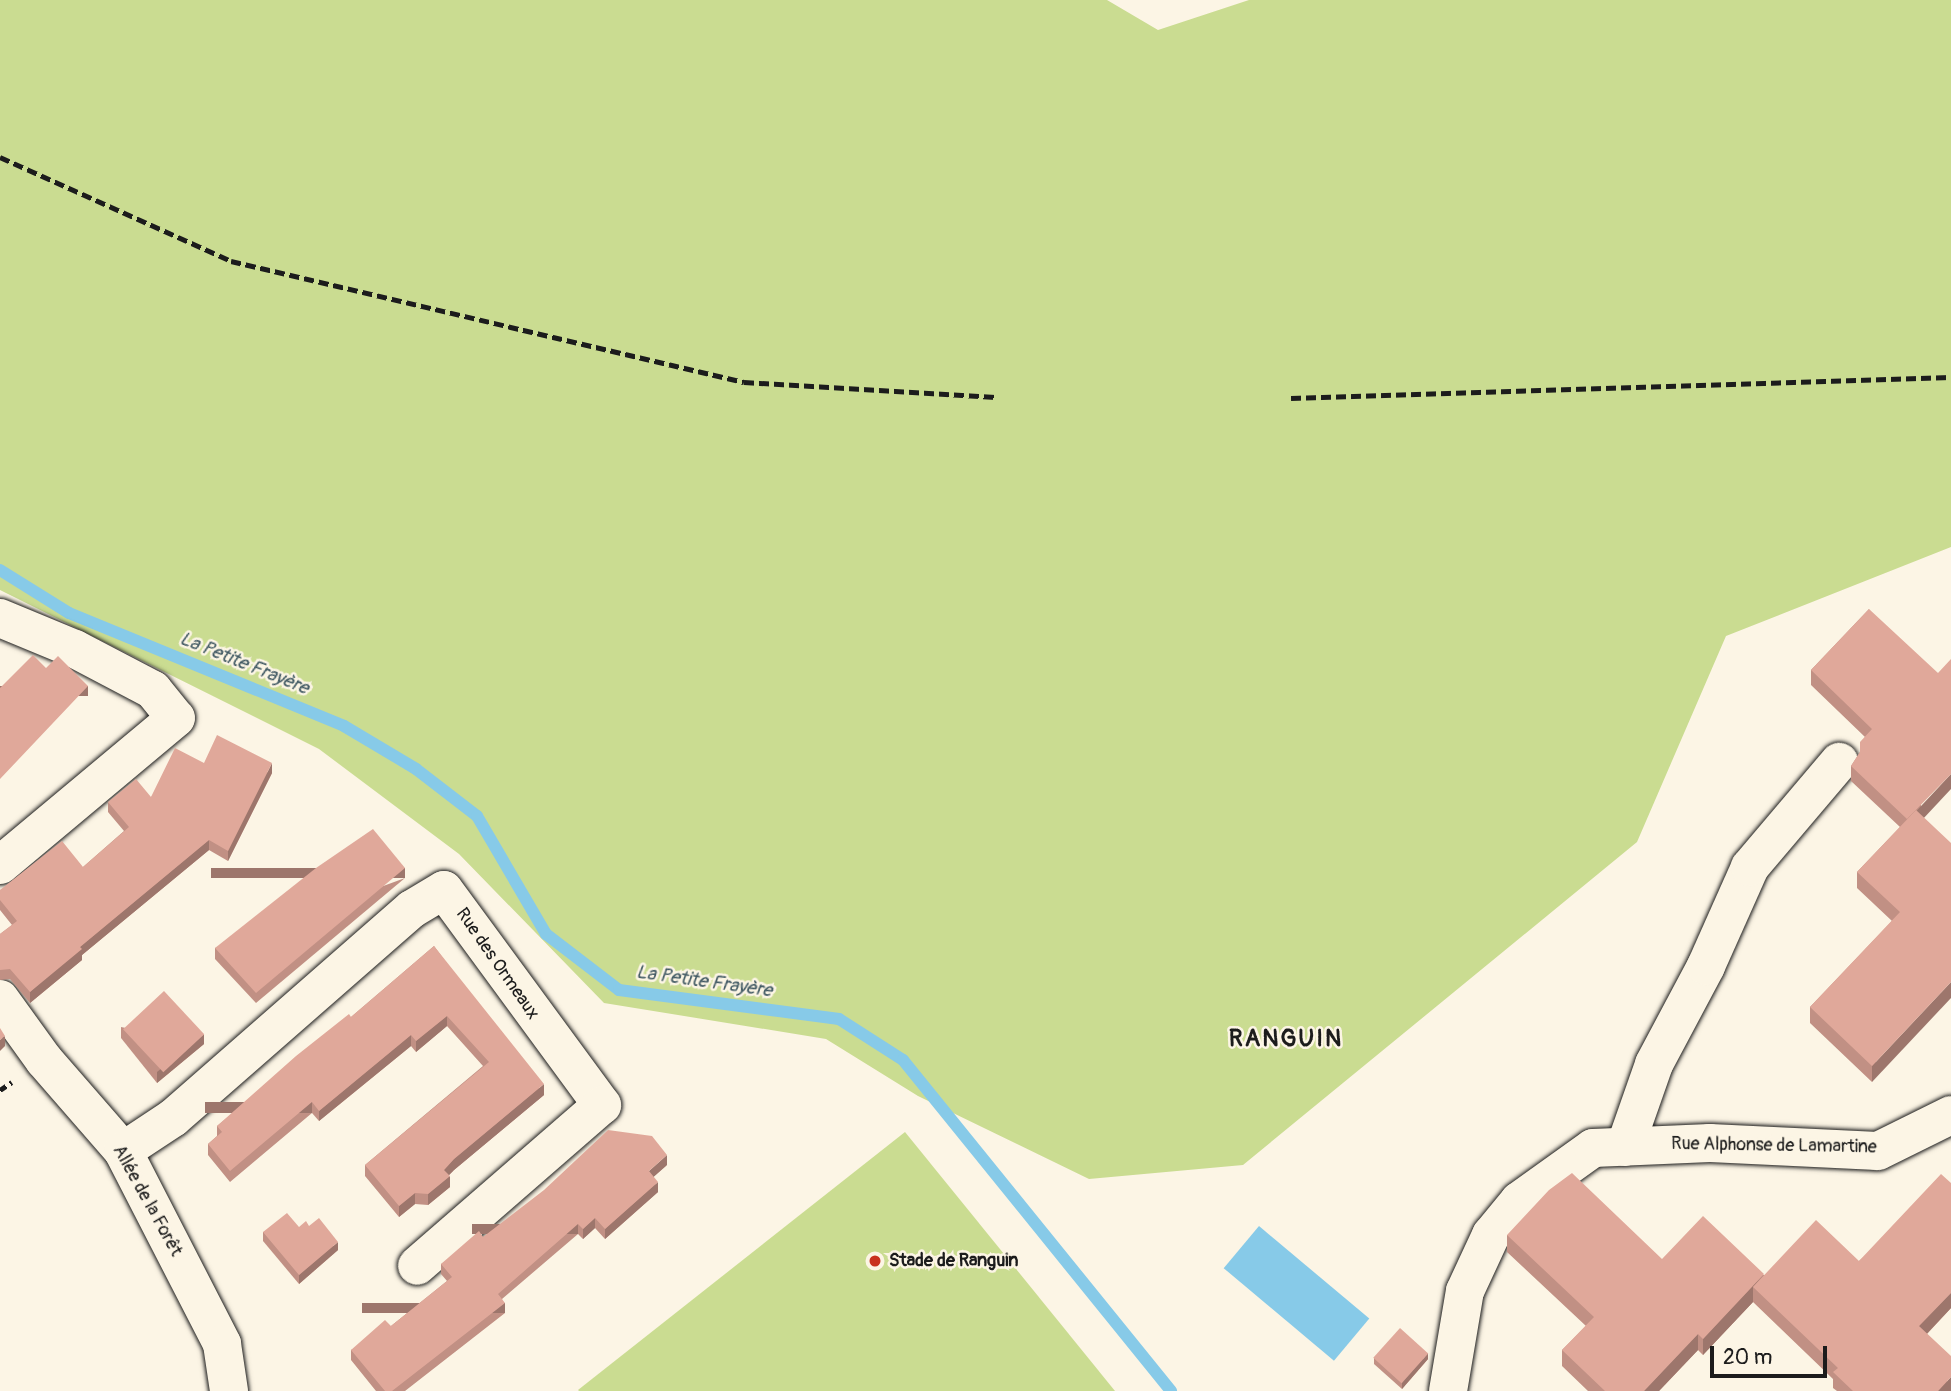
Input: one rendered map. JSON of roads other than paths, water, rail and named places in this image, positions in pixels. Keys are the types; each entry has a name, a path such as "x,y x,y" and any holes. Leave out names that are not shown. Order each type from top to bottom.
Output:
{"street":[{"path":"0,618 75,649 153,690 176,718 0,865"},
{"path":"1625,1147 1654,1064 1706,966 1750,867 1839,762"},
{"name":"Rue des Ormeaux","path":"123,1151 173,1118 412,909 444,890 602,1105 417,1266"},
{"name":"Allée de la Forêt","path":"0,999 26,1037 123,1151 222,1344 229,1391"},
{"name":"Rue Alphonse de Lamartine","path":"1448,1391 1465,1291 1491,1235 1519,1201 1593,1148 1710,1143 1878,1151 1951,1115"}],"water":[{"path":"1259,1226 1369,1319 1334,1361 1224,1268"}],"waterway":[{"name":"La Petite Frayère","path":"0,570 69,613 344,726 416,769 477,816 546,934 619,990 839,1019 903,1060 1171,1391"}],"railway":[{"path":"0,157 231,261 744,382 996,397"},
{"path":"1291,398 1951,377"}],"place":[{"name":"Stade de Ranguin","path":"875,1261"}],"district":[{"name":"RANGUIN","path":"1286,1039"}]}
